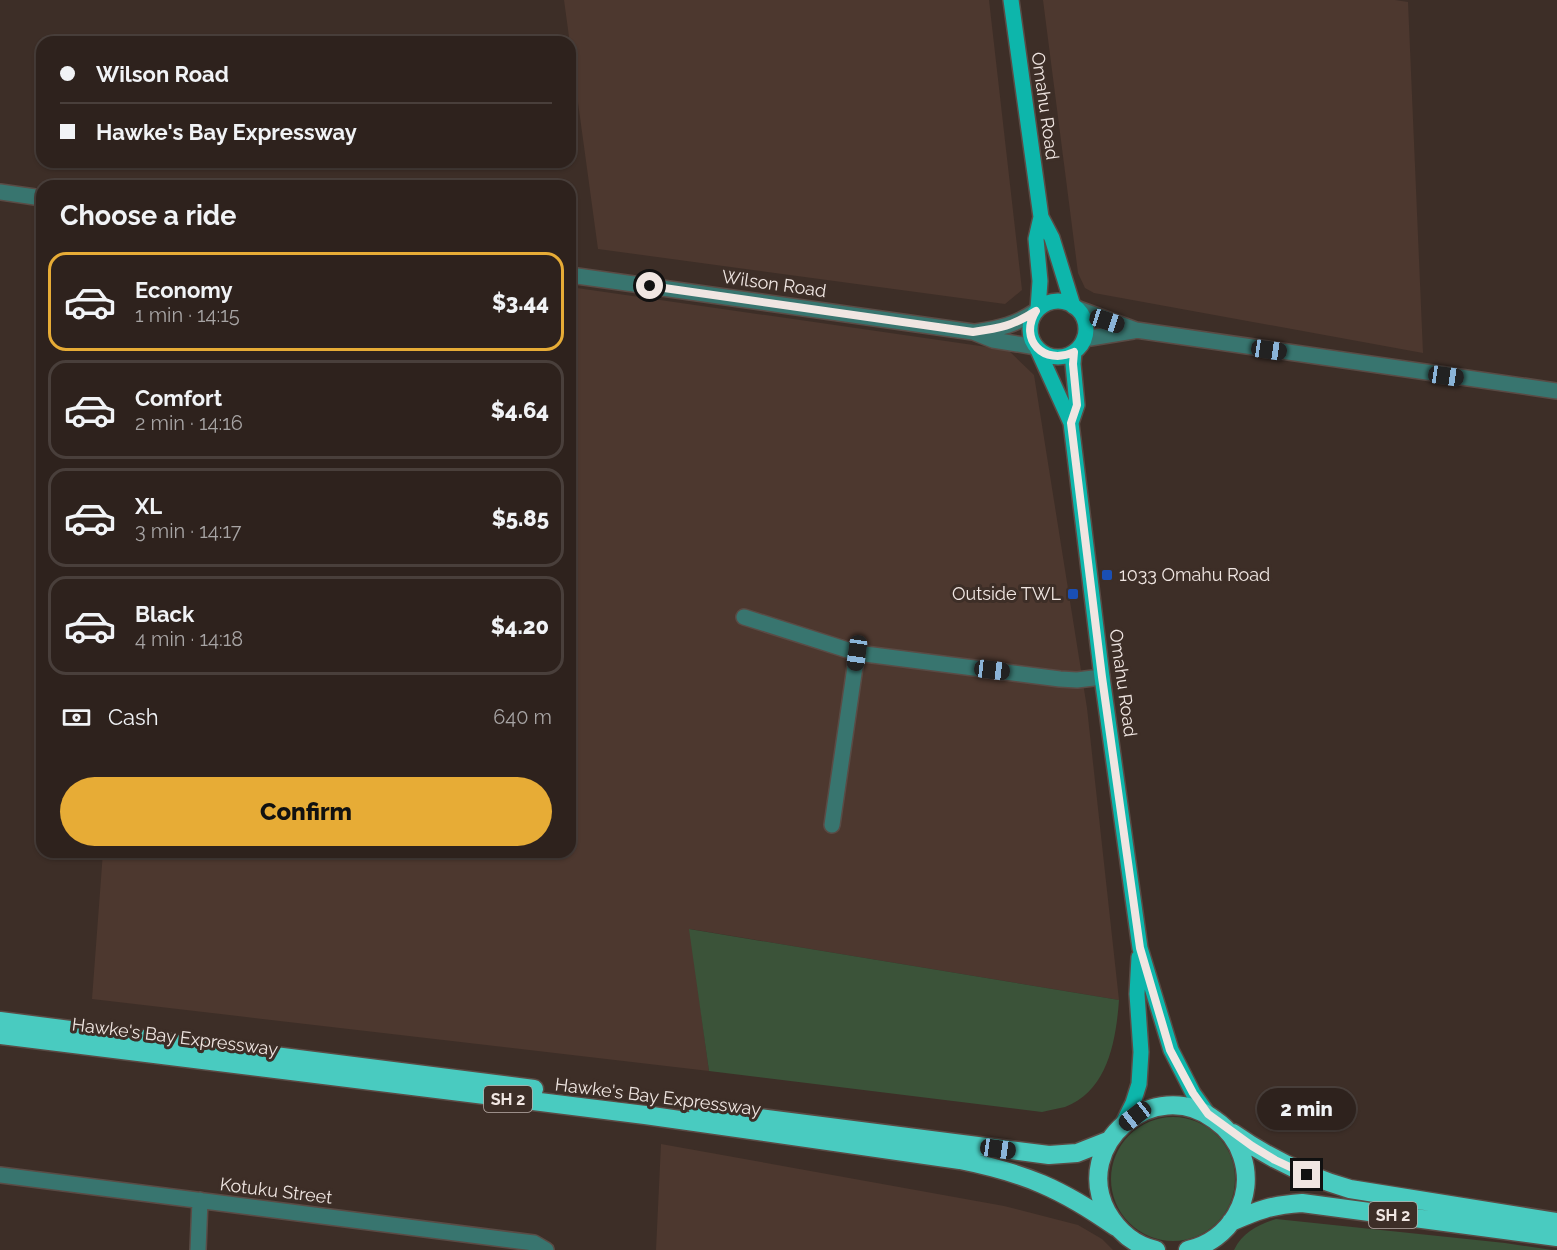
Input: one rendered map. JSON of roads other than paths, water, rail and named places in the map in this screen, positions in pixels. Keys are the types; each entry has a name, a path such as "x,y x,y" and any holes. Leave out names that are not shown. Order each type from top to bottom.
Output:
{"highway":[{"name":"Hawke's Bay Expressway","path":"0,1021 1030,1154 1077,1153 1115,1134"},
{"name":"Hawke's Bay Expressway","path":"0,1035 645,1115 960,1160 990,1166 1036,1180 1082,1203 1116,1227"},
{"name":"SH 2","path":"1115,1134 1146,1110 1160,1106 1195,1108 1208,1114 1275,1160 1319,1180 1350,1190 1557,1222"},
{"path":"1226,1128 1238,1143 1246,1175 1242,1200 1228,1227"},
{"path":"1115,1134 1099,1167 1099,1180 1103,1203 1116,1227"},
{"name":"SH 2","path":"1188,1250 1198,1247 1257,1210 1272,1205 1302,1203 1557,1237"},
{"name":"SH 2","path":"1116,1227 1139,1246 1156,1250"}],"main road":[{"name":"Omahu Road","path":"1011,0 1041,217 1052,238 1074,307"},
{"name":"Omahu Road","path":"1037,310 1040,281 1036,239 1041,217"},
{"path":"1055,301 1074,307 1085,322 1084,339 1074,352 1066,356 1050,356 1036,347 1030,333 1032,317 1037,310 1046,303 1055,301"},
{"name":"Omahu Road","path":"1036,347 1071,423 1102,677 1140,948 1170,1050 1193,1093 1208,1114"},
{"name":"Omahu Road","path":"1071,423 1077,405 1074,352"},
{"name":"Omahu Road","path":"1115,1134 1133,1103 1139,1084 1141,1068 1137,994 1140,948"},
{"path":"1213,1250 1228,1227"}],"street":[{"path":"0,192 36,197"},
{"name":"Wilson Road","path":"576,275 973,332 993,340 1036,347"},
{"path":"1074,307 1136,330 1557,391"},
{"name":"Wilson Road","path":"973,332 1017,323 1037,310"},
{"path":"1084,339 1136,330"},
{"path":"744,616 857,653 1060,679 1077,680 1102,677"},
{"path":"832,825 857,653"},
{"name":"Kotuku Street","path":"0,1175 534,1243 546,1250"},
{"path":"198,1250 200,1200"}],"place":[{"name":"1033 Omahu Road","path":"1107,575"},
{"name":"Outside TWL","path":"1073,594"}]}
